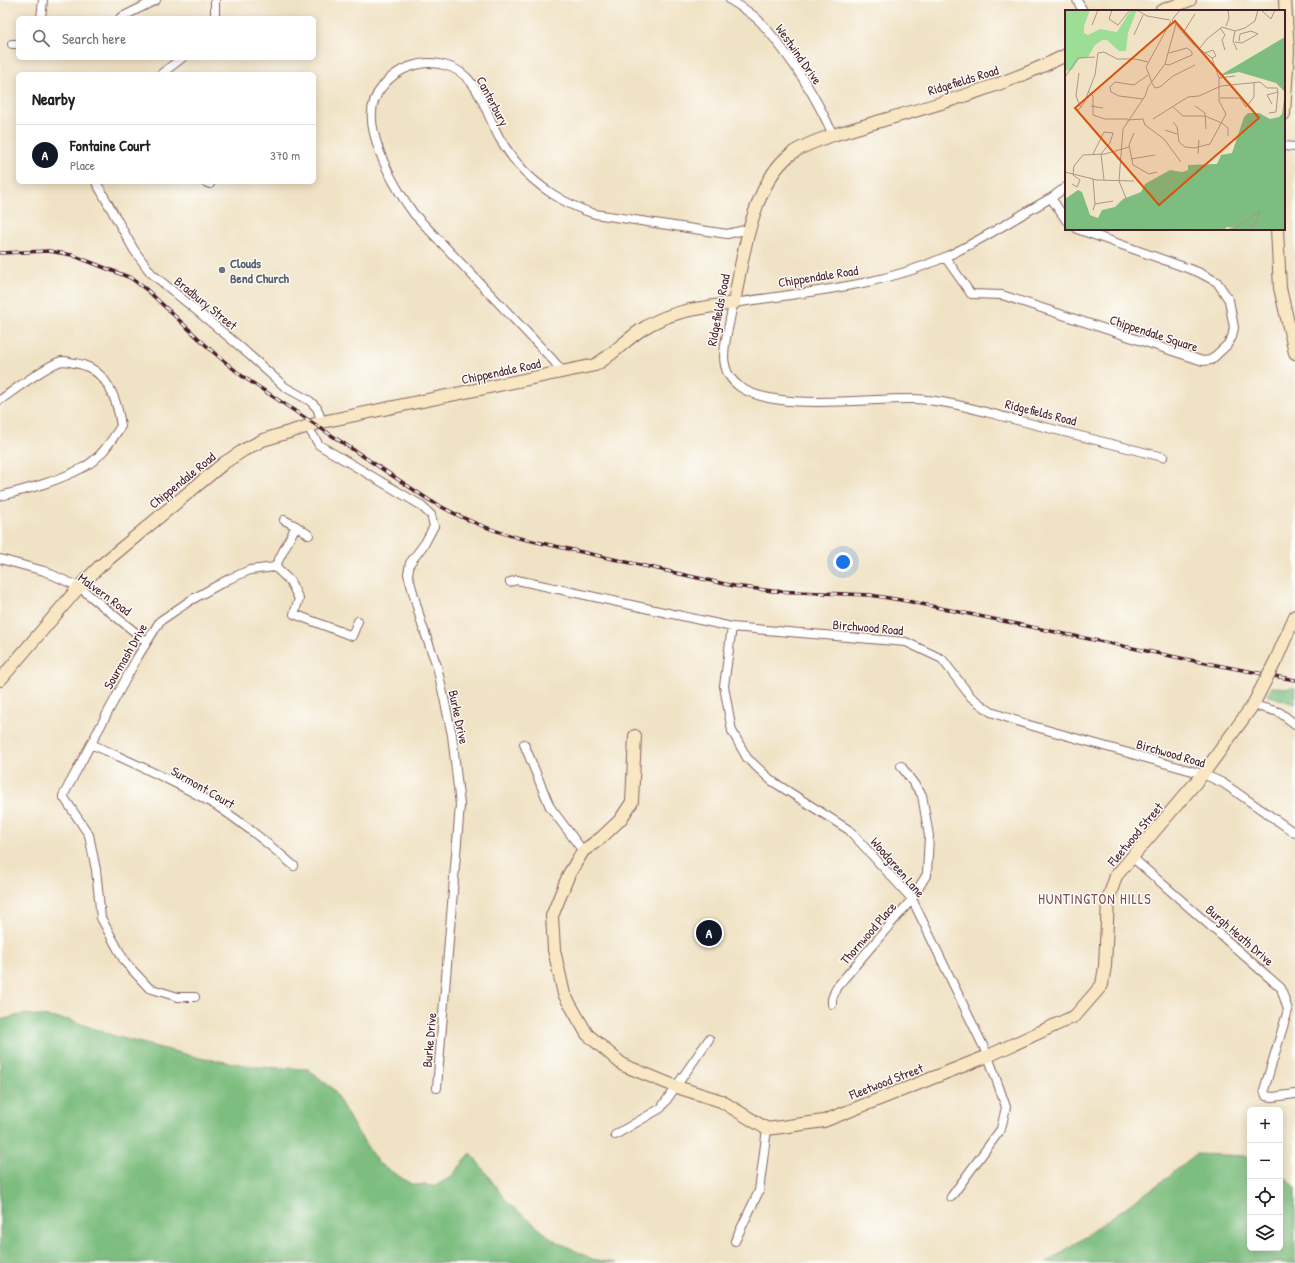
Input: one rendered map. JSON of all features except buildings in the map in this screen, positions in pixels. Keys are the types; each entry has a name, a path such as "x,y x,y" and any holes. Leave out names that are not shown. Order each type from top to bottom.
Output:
{"street":[{"path":"41,16 43,0"},
{"path":"124,16 156,0"},
{"path":"215,0 215,16"},
{"name":"Westwind Drive","path":"730,0 764,26 810,90 822,109 833,135"},
{"path":"1077,0 1082,10"},
{"path":"1164,10 1190,0"},
{"path":"1285,0 1288,51 1285,98"},
{"name":"Ridgefields Road","path":"1065,56 1038,70 1006,82 833,135 798,150 780,165 770,178 749,229 734,303 729,316 723,358 731,379 750,393 763,398 800,401 930,400 1163,457"},
{"path":"164,72 179,60"},
{"name":"Canterbury","path":"562,372 552,359 414,214 401,196 381,157 372,126 371,113 379,90 393,75 404,69 425,63 443,65 458,70 468,77 478,93 500,139 519,165 557,196 582,210 595,214 727,234 749,229"},
{"path":"1285,146 1295,147"},
{"name":"Bradbury Street","path":"97,184 134,250 151,273 237,344 285,387 310,400 317,408 322,422"},
{"name":"Chippendale Road","path":"0,680 79,587 105,562 224,463 263,440 288,431 308,427 322,422 595,364 642,329 664,316 676,312 862,283 914,269 945,257 1051,198 1065,188"},
{"path":"1051,198 1065,219"},
{"name":"Chippendale Square","path":"945,257 971,294 1002,295 1203,361 1211,360 1226,346 1232,338 1234,328 1232,313 1229,300 1217,282 1198,272 1080,230"},
{"path":"1277,230 1280,288 1295,353"},
{"path":"0,400 36,375 62,361 86,365 106,381 118,404 121,426 106,448 85,467 38,486 0,496"},
{"name":"Burke Drive","path":"308,427 319,445 419,504 431,514 434,526 425,543 410,563 408,574 422,625 437,666 452,735 460,805 437,1088"},
{"path":"284,520 309,535"},
{"path":"296,526 275,567 290,581 299,599 294,614 352,636 358,621"},
{"name":"Malvern Road","path":"0,559 44,571 79,587 146,641"},
{"name":"Sourmash Drive","path":"195,997 178,997 149,988 125,962 101,918 96,870 89,835 63,796 146,641 160,621 191,600 250,570 275,567"},
{"name":"Birchwood Road","path":"510,582 517,580 732,627 906,642 942,659 971,697 992,712 1029,725 1203,774 1223,783 1295,833"},
{"name":"Fleetwood Street","path":"767,1130 824,1121 988,1056 1075,1016 1102,985 1106,966 1108,900 1116,876 1133,858 1203,774 1253,705 1276,660 1295,616"},
{"name":"Woodgreen Lane","path":"732,627 724,686 732,731 747,758 772,781 850,830 912,899 988,1056 1006,1107 1001,1129 951,1197"},
{"path":"1253,705 1279,712 1295,724"},
{"path":"635,736 632,802 620,820 601,838 583,851 570,874 552,916 554,950 564,994 587,1034 623,1065 677,1087 721,1101 767,1130 759,1191 736,1241"},
{"name":"Surmont Court","path":"91,744 144,768 216,806 261,837 294,866"},
{"path":"524,744 550,807 583,851"},
{"name":"Thornwood Place","path":"832,1004 832,999 836,988 912,899 928,874 929,836 922,795 901,766"},
{"name":"Burgh Heath Drive","path":"1133,858 1281,988 1288,1010 1264,1090 1266,1096 1273,1097 1295,1094"},
{"path":"615,1136 661,1108 709,1039"}],"green space":[{"path":"1272,687 1295,688 1295,704 1267,695"},
{"path":"24,1014 70,1020 114,1036 200,1058 259,1067 308,1069 333,1089 355,1128 378,1163 411,1184 435,1186 451,1177 471,1153 508,1203 552,1239 592,1259 617,1263 0,1263 0,1020"},
{"path":"1196,1154 1247,1156 1247,1251 1283,1251 1283,1177 1289,1180 1295,1187 1295,1263 1047,1263 1164,1180"}],"railway":[{"path":"0,253 49,251 72,255 131,278 147,290 212,351 242,376 429,500 462,517 519,538 734,586 773,591 870,595 907,601 1190,660 1295,680"}],"place":[{"name":"Clouds Bend Church","path":"222,270"},
{"name":"Fontaine Court","path":"709,933"}],"district":[{"name":"HUNTINGTON HILLS","path":"1095,898"}]}
